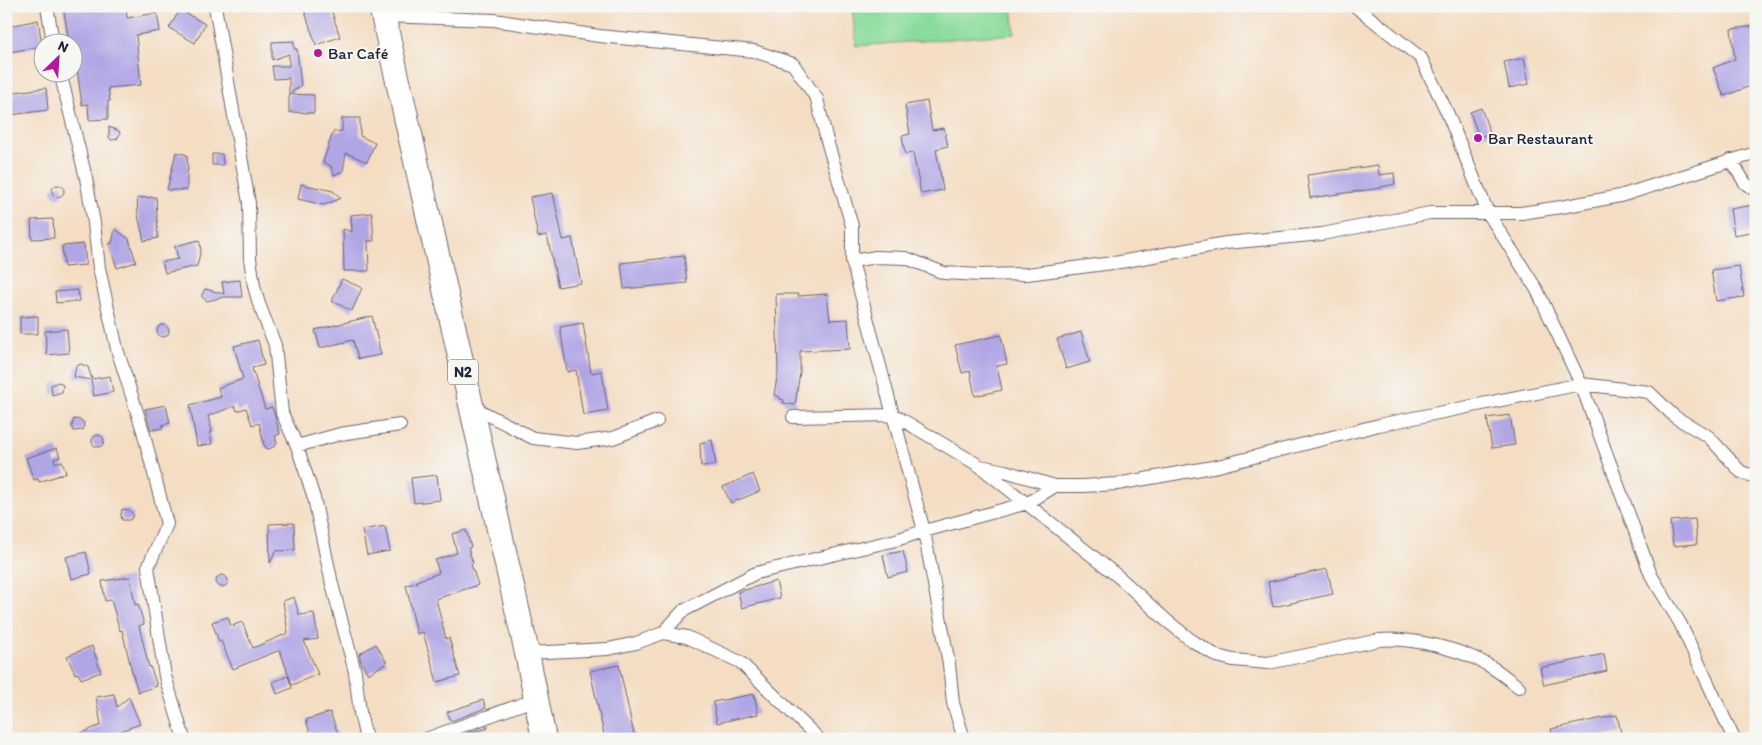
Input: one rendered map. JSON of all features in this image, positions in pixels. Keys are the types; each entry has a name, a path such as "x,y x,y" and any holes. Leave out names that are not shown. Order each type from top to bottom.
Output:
{"highway":[{"name":"N2","path":"383,11 527,653 544,739"}],"street":[{"path":"47,6 51,32"},
{"path":"214,6 248,203 250,258 254,286 275,345 282,413 297,446 314,498 332,584 355,672 360,713 366,739"},
{"path":"1355,6 1421,58 1447,112 1488,213 1537,290 1582,384 1650,575 1680,623 1734,739"},
{"path":"383,11 494,20 599,36 754,51 793,64 817,100 852,226 852,261 924,531 949,664 953,703 964,739"},
{"path":"62,82 86,178 99,268 117,349 144,432 167,524 148,567 165,676 184,739"},
{"path":"852,261 876,256 906,258 944,273 980,275 1027,274 1120,262 1226,242 1322,234 1430,212 1521,213 1620,196 1756,153"},
{"path":"1732,160 1744,183 1756,191"},
{"path":"980,466 1005,470 1055,486 1117,484 1218,466 1379,425 1582,384 1649,392 1675,417 1708,436 1741,472 1756,477"},
{"path":"471,406 533,438 577,443 613,438 657,421"},
{"path":"793,417 894,415 980,466 1120,578 1167,621 1191,640 1217,656 1233,660 1268,663 1380,640 1397,639 1423,642 1464,654 1487,664 1519,688"},
{"path":"297,446 340,434 400,425"},
{"path":"527,653 608,649 636,643 663,633 683,611 756,573 896,540 1028,503 1055,486"},
{"path":"663,633 687,637 740,662 819,739"},
{"path":"426,739 536,699"}],"green space":[{"path":"852,6 1012,6 1015,34 856,46"}],"building":[{"path":"63,6 126,6 127,18 157,13 160,31 136,35 141,85 108,88 110,101 108,101 108,119 89,120 88,104 82,105 79,82 82,82 82,32 67,32"},
{"path":"303,6 330,6 340,37 316,45"},
{"path":"180,10 205,24 195,43 169,28"},
{"path":"38,20 40,32 32,32 32,48 10,52 6,27"},
{"path":"1756,26 1756,84 1724,96 1713,68 1735,59 1731,29"},
{"path":"294,41 294,49 297,49 301,86 289,94 289,78 274,79 272,66 289,66 289,54 272,60 272,42"},
{"path":"1524,58 1529,84 1509,88 1504,62"},
{"path":"46,88 48,110 10,115 8,97 15,97 15,92"},
{"path":"289,94 314,95 314,113 289,112"},
{"path":"927,101 932,130 944,128 948,146 936,149 943,190 921,194 913,153 905,154 902,136 910,134 905,105"},
{"path":"1481,108 1490,133 1479,137 1470,112"},
{"path":"342,118 360,118 360,136 375,143 367,162 346,153 343,171 334,175 331,166 323,162 333,132 342,131"},
{"path":"109,127 119,131 120,134 117,139 111,140 109,137"},
{"path":"176,152 187,155 187,190 167,190"},
{"path":"212,154 222,154 223,165 212,165"},
{"path":"1378,165 1379,175 1394,173 1395,184 1381,188 1310,198 1307,175"},
{"path":"301,184 333,191 341,198 324,205 298,199"},
{"path":"58,185 64,191 58,197 52,191"},
{"path":"553,193 563,240 572,238 581,283 558,287 547,235 538,237 530,197"},
{"path":"156,197 158,238 144,241 138,215 137,198"},
{"path":"1754,205 1756,231 1734,235 1730,209"},
{"path":"372,213 374,241 368,241 369,271 344,271 343,229 352,232 351,215"},
{"path":"53,219 54,238 32,239 31,220"},
{"path":"115,229 129,239 136,262 117,268 109,244 112,243"},
{"path":"199,240 201,249 197,266 165,273 162,262 178,259 175,246"},
{"path":"84,244 86,265 64,267 62,246"},
{"path":"684,256 687,283 624,289 621,263"},
{"path":"1739,266 1744,297 1716,301 1711,270"},
{"path":"342,279 362,288 352,311 332,301"},
{"path":"240,280 242,297 224,297 207,301 202,297 205,289 224,294 222,282"},
{"path":"78,290 79,301 56,303 55,292"},
{"path":"776,294 798,294 798,296 827,294 830,320 848,319 850,349 800,351 800,372 795,405 783,403 784,400 774,395 778,372"},
{"path":"38,316 38,334 20,334 20,317"},
{"path":"372,316 381,355 358,359 353,340 320,348 315,330"},
{"path":"583,323 591,373 602,371 608,411 583,415 576,370 567,372 560,327"},
{"path":"161,325 165,325 169,331 165,337 161,337 157,333 157,329"},
{"path":"67,329 69,353 47,355 45,331"},
{"path":"1081,332 1090,362 1066,369 1057,339"},
{"path":"1001,335 1007,364 997,366 1002,390 975,396 970,371 962,373 955,345"},
{"path":"258,340 264,365 252,368 265,409 272,407 280,434 275,436 277,443 269,449 266,448 259,423 252,425 246,408 237,411 235,406 208,416 212,432 210,433 212,444 197,446 190,405 221,397 218,388 243,379 234,346"},
{"path":"81,364 88,367 92,379 110,376 113,392 94,396 91,380 74,377 76,366"},
{"path":"58,382 63,385 62,392 52,395 51,385"},
{"path":"166,405 170,423 162,425 163,428 151,430 145,409"},
{"path":"1510,415 1515,445 1492,448 1487,418"},
{"path":"74,419 81,420 84,423 83,430 74,431 72,426"},
{"path":"98,435 104,441 98,447 92,441"},
{"path":"712,440 716,465 701,466 700,443"},
{"path":"57,448 60,457 54,459 55,463 62,461 66,473 39,482 38,479 34,480 26,458"},
{"path":"753,474 760,491 731,503 723,487"},
{"path":"437,475 440,500 414,503 411,478"},
{"path":"122,509 129,510 134,515 130,520 122,520"},
{"path":"1695,519 1697,544 1673,546 1670,521"},
{"path":"294,523 295,550 276,551 270,563 269,524"},
{"path":"385,526 390,551 367,555 362,530"},
{"path":"466,530 471,547 468,548 473,563 471,564 478,585 436,599 446,639 449,638 460,676 437,682 423,632 417,634 406,585 417,583 416,581 439,573 435,560 457,553 452,534"},
{"path":"903,551 908,572 888,577 883,555"},
{"path":"86,552 91,574 71,579 66,557"},
{"path":"1327,569 1333,594 1273,607 1268,582"},
{"path":"222,575 228,581 222,587 216,581"},
{"path":"130,577 135,605 138,604 144,624 139,626 149,667 157,686 138,692 122,630 120,631 111,600 105,601 102,581"},
{"path":"776,581 780,598 742,608 738,592"},
{"path":"294,597 299,615 314,613 318,639 304,641 318,674 292,685 280,650 233,669 221,641 219,642 212,622 228,617 231,626 233,625 234,627 234,625 242,622 253,648 288,633 283,601"},
{"path":"376,644 387,663 368,674 359,654"},
{"path":"92,646 101,672 81,679 78,673 75,674 67,656"},
{"path":"1604,654 1607,671 1544,685 1540,668"},
{"path":"619,665 635,739 605,739 590,671"},
{"path":"288,676 292,688 277,694 273,682"},
{"path":"114,694 117,707 129,697 140,724 118,732 121,739 68,739 101,725 96,697"},
{"path":"754,694 758,714 717,723 713,702"},
{"path":"483,700 486,708 451,721 447,712"},
{"path":"330,712 338,734 322,739 312,739 306,720"},
{"path":"1617,715 1621,733 1593,739 1553,739 1551,729"},
{"path":"488,725 488,728 456,737"}],"place":[{"name":"Bar Café","path":"318,53"},
{"name":"Bar Restaurant","path":"1478,138"}]}
